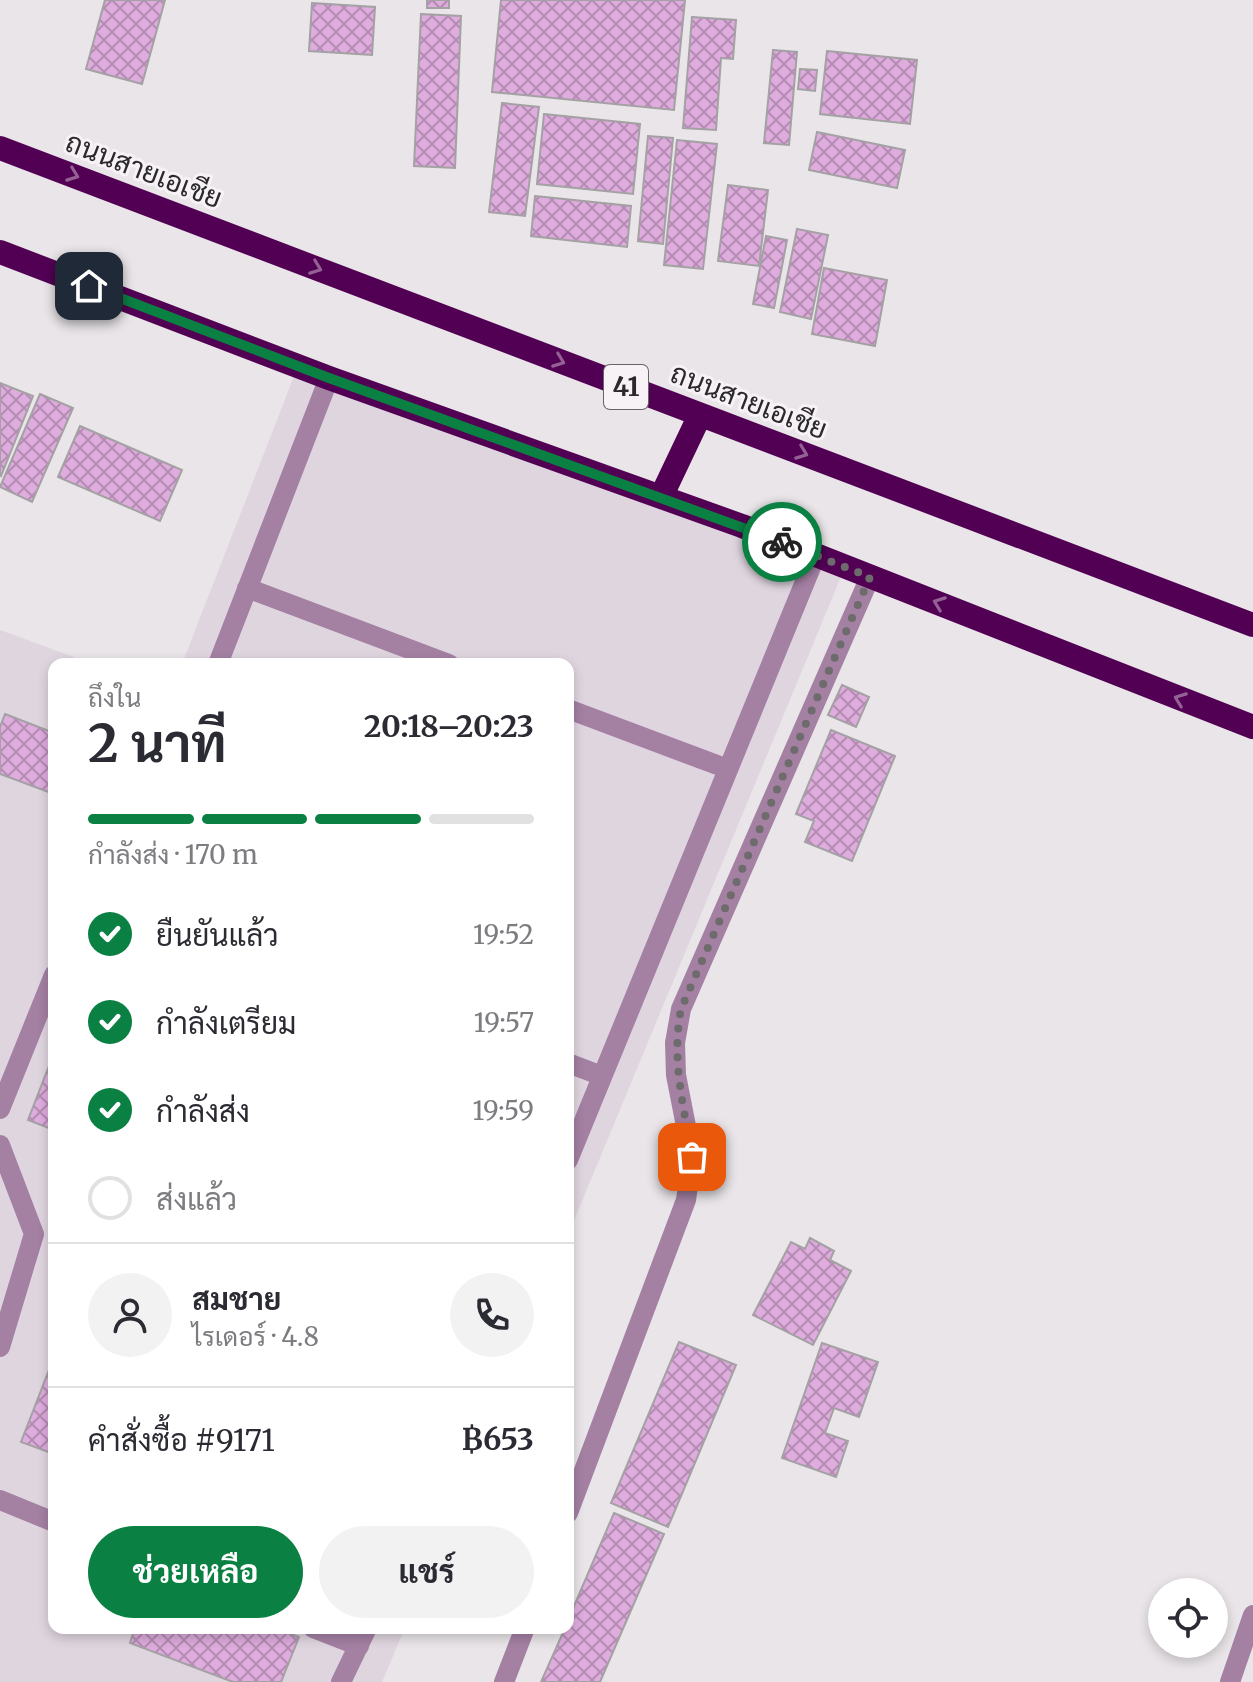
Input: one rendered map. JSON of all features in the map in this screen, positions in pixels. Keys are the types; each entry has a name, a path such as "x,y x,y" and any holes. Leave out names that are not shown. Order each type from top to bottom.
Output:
{"highway":[{"name":"ถนนสายเอเชีย","path":"0,148 1253,625"},
{"path":"0,252 329,378 816,555 1253,727"},
{"path":"661,497 700,415"}],"street":[{"path":"220,658 329,378"},
{"path":"574,1145 816,555"},
{"path":"574,1497 686,1200 692,1157 676,1075 675,1043 681,1009 870,577"},
{"path":"247,588 433,658"},
{"path":"574,711 728,769"},
{"path":"0,1109 48,990"},
{"path":"574,1065 602,1076"},
{"path":"0,1145 34,1234 0,1347"},
{"path":"0,1500 48,1520"},
{"path":"1230,1682 1253,1615"},
{"path":"504,1682 523,1634"},
{"path":"341,1682 363,1637"}],"shaded area":[{"path":"298,366 845,567 574,1221 574,658 184,658"},
{"path":"0,630 77,658 48,658 48,1634 402,1634 382,1682 0,1682"}],"building":[{"path":"105,0 165,0 142,84 86,69"},
{"path":"427,0 449,0 449,8 427,8"},
{"path":"501,0 685,0 674,110 492,92"},
{"path":"312,3 375,7 372,55 309,51"},
{"path":"421,14 461,16 455,168 414,166"},
{"path":"692,17 736,20 733,59 721,58 716,130 683,128"},
{"path":"773,50 797,52 789,145 764,143"},
{"path":"827,51 917,60 910,124 820,114"},
{"path":"800,69 817,70 815,91 798,89"},
{"path":"502,103 539,107 525,216 489,212"},
{"path":"544,114 640,124 633,194 537,184"},
{"path":"817,132 905,150 897,188 809,170"},
{"path":"648,136 673,138 663,244 638,241"},
{"path":"677,140 717,144 703,269 664,265"},
{"path":"728,185 768,190 759,266 718,261"},
{"path":"535,196 631,206 627,247 531,236"},
{"path":"797,229 828,235 811,319 780,312"},
{"path":"766,236 787,240 774,308 753,304"},
{"path":"824,268 887,280 875,346 812,334"},
{"path":"0,383 33,396 1,476 0,475"},
{"path":"40,394 73,408 32,502 0,487"},
{"path":"80,426 182,470 160,521 58,477"},
{"path":"842,685 869,697 856,727 828,715"},
{"path":"5,714 48,731 48,792 0,774 0,727"},
{"path":"831,730 895,756 852,861 805,842 814,821 796,814"},
{"path":"48,1068 48,1128 28,1120"},
{"path":"810,1238 834,1251 830,1260 851,1271 813,1345 753,1315 791,1242 805,1249"},
{"path":"679,1342 736,1365 668,1527 611,1503"},
{"path":"822,1343 878,1362 859,1417 834,1408 825,1433 848,1441 836,1477 782,1458"},
{"path":"48,1372 48,1452 21,1442"},
{"path":"614,1513 664,1534 600,1682 541,1682 562,1634 574,1634 574,1606"},
{"path":"133,1634 291,1634 299,1637 281,1682 233,1682 130,1643"}],"way so far":[{"path":"692,1157 676,1075 675,1043 681,1009 870,577 782,542"}],"route":[{"path":"89,286 329,378 782,542"}]}
